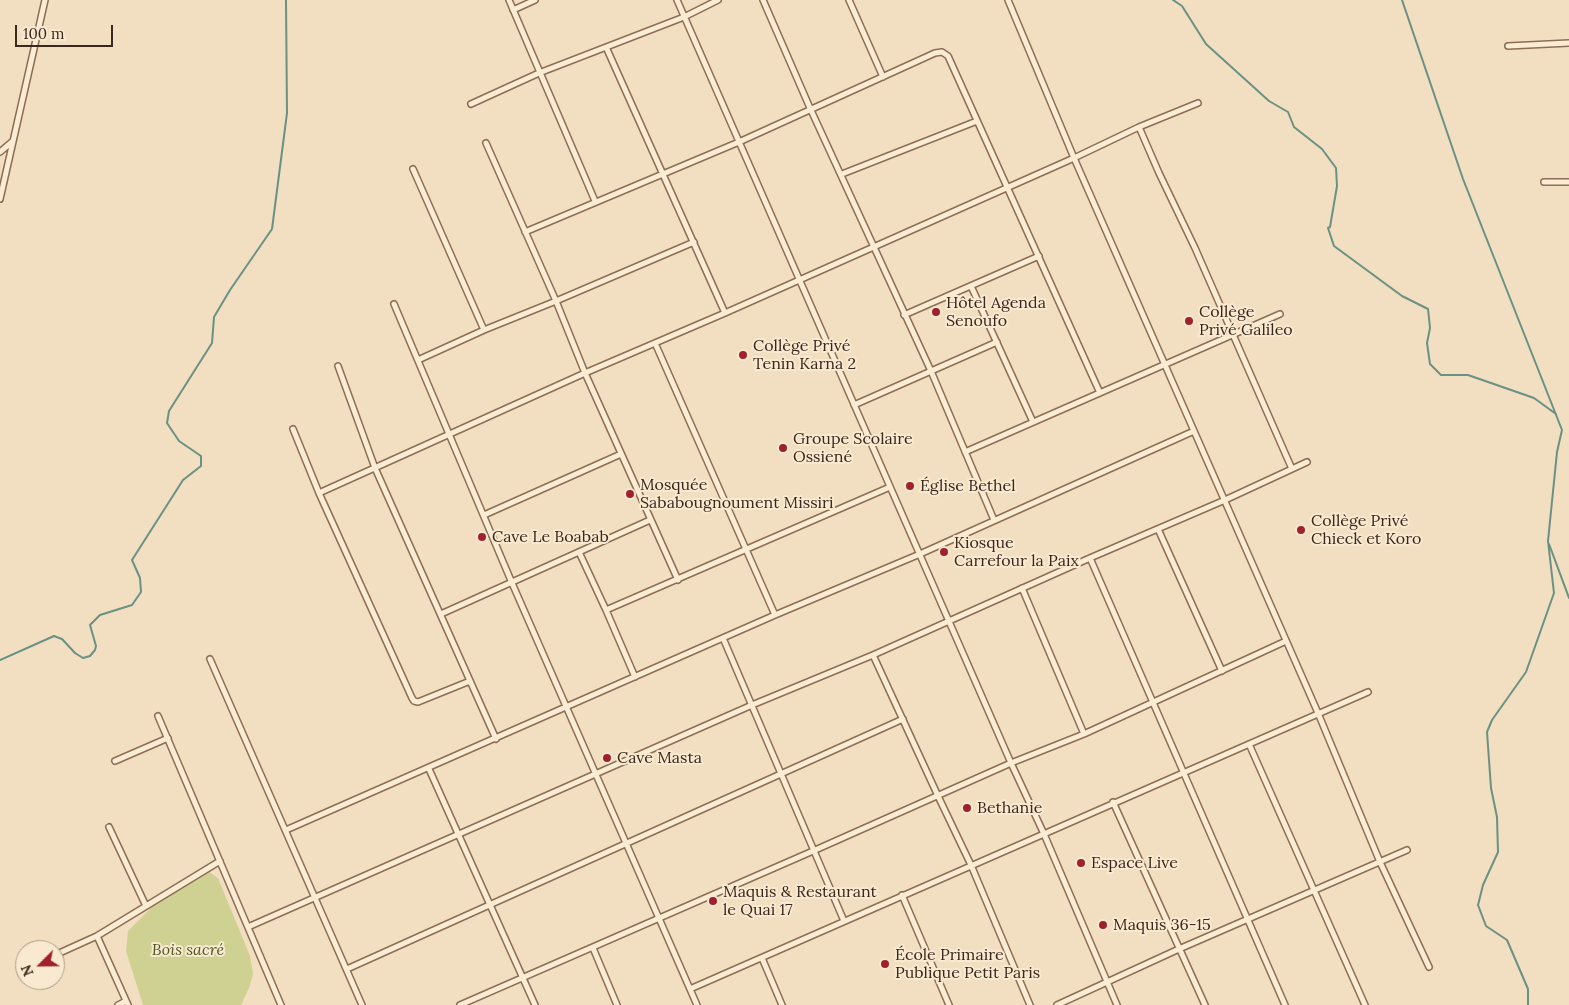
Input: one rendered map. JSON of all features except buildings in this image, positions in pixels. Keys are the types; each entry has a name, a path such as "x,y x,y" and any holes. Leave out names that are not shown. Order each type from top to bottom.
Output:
{"street":[{"path":"0,199 45,0"},
{"path":"508,0 596,202"},
{"path":"513,10 535,0"},
{"path":"677,0 1011,763 1044,834 1117,1005"},
{"path":"471,104 539,73 684,17 718,0"},
{"path":"763,0 810,108 931,371 994,520"},
{"path":"849,0 883,77"},
{"path":"1008,0 1074,158 1318,713 1380,862 1429,967"},
{"path":"1508,46 1569,43"},
{"path":"606,47 725,313"},
{"path":"525,232 739,142 810,108 935,53 942,52 948,56 1100,393"},
{"path":"319,493 585,373 1074,158 1139,127 1198,103"},
{"path":"842,174 977,121"},
{"path":"1139,127 1195,248 1292,469"},
{"path":"0,152 13,141"},
{"path":"486,143 556,301 585,373 678,580"},
{"path":"413,169 484,330"},
{"path":"1544,182 1569,182"},
{"path":"418,360 484,330 694,242"},
{"path":"904,315 1039,256"},
{"path":"971,286 1033,422"},
{"path":"394,304 512,583 697,1005"},
{"path":"965,452 1280,314"},
{"path":"854,405 997,342"},
{"path":"655,343 775,615"},
{"path":"338,366 375,468 496,739"},
{"path":"293,429 319,493 412,698 418,702 470,681"},
{"path":"286,830 429,769 775,615 920,554 1194,431"},
{"path":"484,515 621,454"},
{"path":"248,927 1225,500 1307,462"},
{"path":"606,610 890,487"},
{"path":"441,614 650,520"},
{"path":"1158,529 1222,671"},
{"path":"579,552 635,677"},
{"path":"1090,558 1285,1005"},
{"path":"1022,588 1084,734"},
{"path":"723,638 844,921"},
{"path":"460,1005 660,919 1011,763 1084,734 1286,641"},
{"path":"873,654 971,865 1030,1005"},
{"path":"210,659 362,1005"},
{"path":"690,989 1113,802 1368,692"},
{"path":"158,716 281,1005"},
{"path":"346,969 489,903 903,719"},
{"path":"115,761 168,738"},
{"path":"1249,744 1365,1005"},
{"path":"429,769 535,1005"},
{"path":"1113,802 1205,1005"},
{"path":"109,828 146,906"},
{"path":"1057,1005 1179,949 1407,850"},
{"path":"65,950 97,936 220,861"},
{"path":"902,895 949,1005"},
{"path":"97,936 127,1003 118,1005"},
{"path":"593,948 618,1005"},
{"path":"762,958 782,1005"}],"green space":[{"name":"Bois sacré","path":"209,872 218,878 250,956 253,974 241,1005 143,1005 126,951 128,931 152,907"}],"waterway":[{"path":"0,660 54,636 62,639 75,653 83,658 90,656 96,646 90,625 100,615 132,605 141,592 140,578 132,560 183,480 201,466 201,456 179,441 167,423 169,411 212,343 214,317 272,229 287,113 286,0"},
{"path":"1173,0 1182,6 1206,44 1269,101 1288,112 1294,127 1322,149 1336,168 1337,186 1330,227 1328,228 1334,246 1402,296 1428,309 1430,328 1427,343 1430,364 1441,375 1468,375 1534,398 1556,414"},
{"path":"1402,0 1463,179 1562,430 1557,452 1548,541 1554,593 1526,672 1492,720 1487,732 1491,788 1497,817 1498,852 1483,885 1478,905 1486,926 1507,940 1528,989 1528,1005"},
{"path":"1549,544 1569,598"}],"place":[{"name":"Hôtel Agenda Senoufo","path":"936,312"},
{"name":"Collège Privé Galileo","path":"1189,321"},
{"name":"Collège Privé Tenin Karna 2","path":"743,355"},
{"name":"Groupe Scolaire Ossiené","path":"783,448"},
{"name":"Église Bethel","path":"910,486"},
{"name":"Mosquée Sababougnoument Missiri","path":"630,494"},
{"name":"Collège Privé Chieck et Koro","path":"1301,530"},
{"name":"Cave Le Boabab","path":"482,537"},
{"name":"Kiosque Carrefour la Paix","path":"944,552"},
{"name":"Cave Masta","path":"607,758"},
{"name":"Bethanie","path":"967,808"},
{"name":"Espace Live","path":"1081,863"},
{"name":"Maquis & Restaurant le Quai 17","path":"713,901"},
{"name":"Maquis 36-15","path":"1103,925"},
{"name":"École Primaire Publique Petit Paris","path":"885,964"}]}
